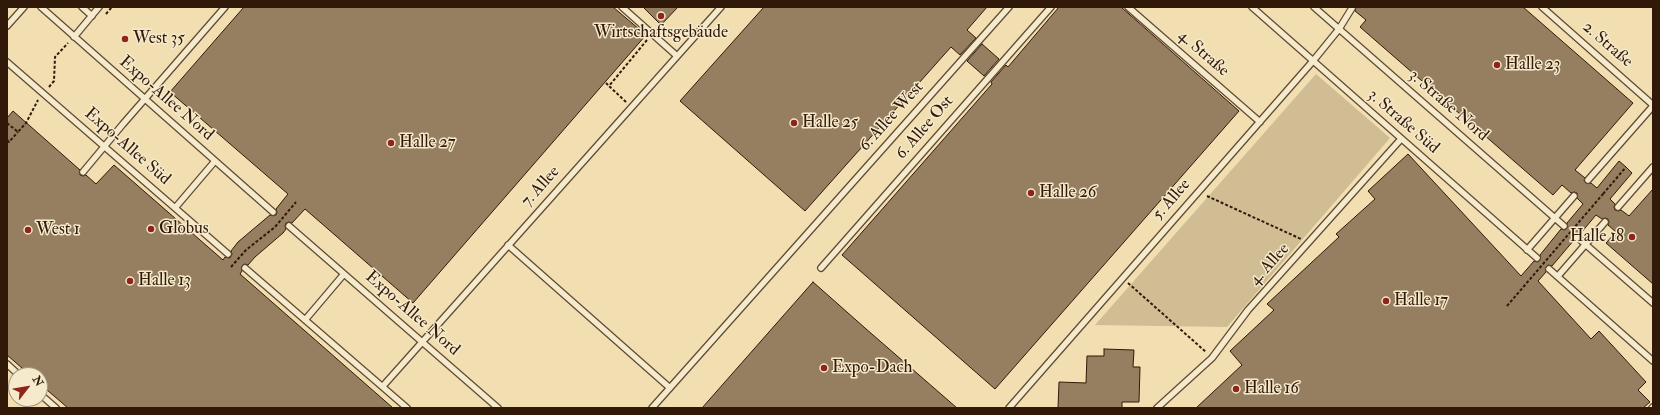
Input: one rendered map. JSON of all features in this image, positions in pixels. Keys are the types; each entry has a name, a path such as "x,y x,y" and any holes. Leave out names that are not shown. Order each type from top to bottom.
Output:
{"lane":[{"path":"7,26 24,7"},
{"name":"Expo-Allee Nord","path":"41,7 273,212"},
{"path":"82,7 92,16"},
{"path":"74,37 99,7"},
{"path":"83,172 144,99 225,7"},
{"path":"622,7 677,56"},
{"name":"7. Allee","path":"383,386 721,7"},
{"name":"6. Allee West","path":"652,408 1009,7"},
{"name":"6. Allee Ost","path":"821,268 1051,7"},
{"name":"4. Straße","path":"1128,7 1260,122"},
{"name":"3. Straße Süd","path":"1252,7 1537,258"},
{"name":"3. Straße Nord","path":"1314,7 1564,226"},
{"name":"2. Straße","path":"1542,7 1653,105"},
{"name":"5. Allee","path":"1010,408 1313,61 1339,29 1352,8"},
{"name":"Expo-Allee Süd","path":"7,62 228,254"},
{"path":"1588,180 1653,105"},
{"name":"4. Allee","path":"1157,408 1212,358 1248,310 1401,139"},
{"path":"175,208 215,161"},
{"path":"1618,207 1653,167"},
{"path":"1527,250 1574,196"},
{"path":"1558,276 1605,222"},
{"name":"Expo-Allee Nord","path":"289,226 498,408"},
{"path":"1577,237 1653,303"},
{"path":"508,245 670,388"},
{"path":"245,268 383,386 406,408"},
{"path":"1549,269 1653,360"},
{"path":"305,320 344,274"},
{"path":"48,401 56,408"}],"path":[{"path":"609,86 653,34"},
{"path":"7,140 9,142 26,122 38,100 54,81 54,57 74,37"},
{"path":"606,82 632,106"},
{"path":"7,123 18,132"},
{"path":"1507,306 1626,167"},
{"path":"1198,192 1308,243"},
{"path":"231,267 246,250 275,227 296,202"},
{"path":"1123,278 1212,358"}],"shaded area":[{"path":"1316,74 1390,138 1227,327 1095,325"}],"building":[{"path":"244,7 613,7 646,35 413,303 305,209 292,223 286,223 286,229 283,233 248,265 244,264 242,266 242,271 240,274 393,408 68,408 48,391 48,367 21,367 7,355 7,118 13,111 80,170 80,175 86,175 96,184 114,165 223,260 225,257 230,258 232,254 231,251 238,242 270,215 276,215 276,209 288,194 170,92"},
{"name":"Wirtschaftsgebäude","path":"643,7 678,7 661,25"},
{"name":"Halle 25","path":"764,7 987,7 967,30 976,38 960,55 951,47 805,211 680,101"},
{"name":"Halle 26","path":"1059,7 1121,7 1239,111 995,389 842,255 992,84 991,82 1006,65 1008,67"},
{"path":"1356,7 1523,7 1633,103 1575,170 1585,178 1584,181 1586,183 1591,183 1597,188 1619,161 1632,173 1610,199 1615,204 1615,210 1621,210 1629,216 1653,189 1653,284 1606,243 1616,232 1608,225 1608,219 1602,219 1596,215 1580,234 1574,234 1574,240 1552,266 1548,265 1546,267 1546,272 1538,281 1591,339 1599,331 1646,382 1638,390 1650,402 1643,408 1196,408 1242,365 1230,351 1274,310 1267,304 1339,237 1336,234 1375,199 1368,191 1408,154 1521,276 1534,261 1538,262 1540,260 1540,255 1561,229 1565,230 1567,228 1567,223 1583,204 1577,198 1577,193 1571,193 1562,185 1553,195 1360,27 1366,20 1355,11"},
{"path":"982,44 999,59 984,76 967,61"},
{"name":"Expo-Dach","path":"813,282 865,328 957,408 702,408"},
{"path":"1104,349 1134,350 1133,367 1140,367 1139,402 1122,402 1122,408 1058,408 1059,382 1086,383 1087,356 1104,356"}],"place":[{"name":"Wirtschaftsgebäude","path":"661,16"},
{"name":"West 35","path":"125,39"},
{"name":"Halle 23","path":"1497,65"},
{"name":"Halle 25","path":"794,123"},
{"name":"Halle 27","path":"391,143"},
{"name":"Halle 26","path":"1031,193"},
{"name":"Globus","path":"151,229"},
{"name":"West 1","path":"28,230"},
{"name":"Halle 18","path":"1632,237"},
{"name":"Halle 13","path":"130,281"},
{"name":"Halle 17","path":"1386,301"},
{"name":"Expo-Dach","path":"824,368"},
{"name":"Halle 16","path":"1236,389"}]}
